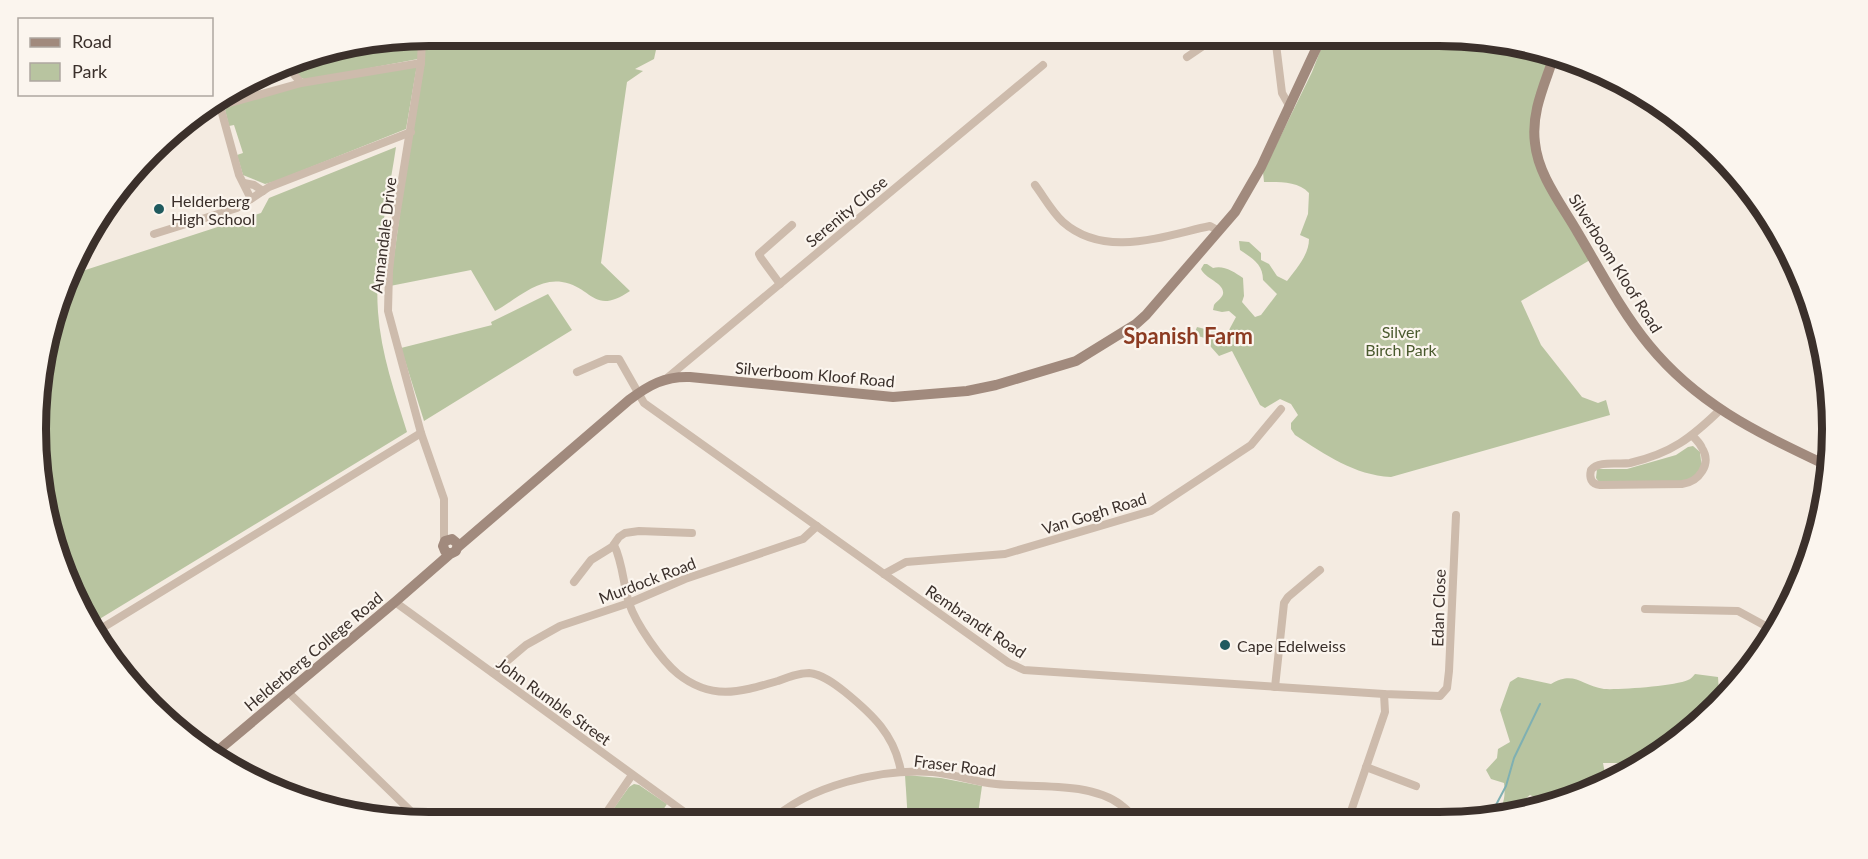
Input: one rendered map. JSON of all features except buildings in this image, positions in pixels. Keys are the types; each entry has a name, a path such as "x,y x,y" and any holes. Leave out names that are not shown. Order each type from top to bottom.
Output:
{"street":[{"name":"Annandale Drive","path":"422,47 422,63 390,262 388,311 421,433 444,499 445,525 450,545"},
{"path":"1187,57 1202,47"},
{"path":"1276,47 1282,93 1290,107"},
{"name":"Silverboom Kloof Road","path":"639,393 648,386 667,378 690,377 893,397 950,393 996,385 1076,361 1136,324 1235,212 1290,107 1317,47"},
{"path":"228,104 301,83 422,63"},
{"name":"Silverboom Kloof Road","path":"1551,64 1539,100 1534,128 1539,160 1602,273 1642,336 1683,381 1721,409 1776,442 1820,462"},
{"name":"Serenity Close","path":"667,378 1043,65"},
{"path":"292,72 301,83"},
{"path":"219,110 239,175 251,199"},
{"path":"154,234 237,208 263,191 411,132"},
{"path":"244,183 254,185 263,191"},
{"path":"1035,185 1065,224 1082,234 1100,240 1127,243 1145,241 1210,226 1220,231"},
{"path":"780,284 759,254 792,225"},
{"name":"Rembrandt Road","path":"577,372 607,359 618,358 644,403 1010,663 1024,670 1437,696"},
{"name":"Helderberg College Road","path":"219,749 430,572 450,545 469,535 639,393"},
{"name":"Van Gogh Road","path":"884,574 906,562 1005,554 1151,511 1251,445 1281,409"},
{"path":"1692,436 1703,449 1705,459 1700,475 1693,482 1600,485 1594,484 1591,479 1591,470 1595,466 1631,463 1672,449 1692,436 1721,409"},
{"path":"102,628 421,433"},
{"name":"Edan Close","path":"1437,696 1445,691 1449,671 1456,515"},
{"name":"Murdock Road","path":"493,673 515,653 548,632 629,603 685,579 803,539 817,526"},
{"path":"574,582 591,560 614,545 618,537 632,531 692,533"},
{"path":"614,545 629,603 652,644 679,675 699,687 717,692 744,691 797,675 811,673 822,676 837,685 878,721 893,746 901,772"},
{"path":"604,552 620,565"},
{"path":"1275,687 1284,603 1320,570"},
{"name":"John Rumble Street","path":"395,602 684,812"},
{"path":"1645,609 1738,611 1767,626"},
{"path":"288,692 412,812"},
{"path":"1351,812 1384,712 1384,694"},
{"path":"1366,767 1416,786"},
{"name":"Fraser Road","path":"783,812 793,804 843,783 878,774 901,772 945,774 994,784 1088,791 1115,801 1127,812"},
{"path":"607,812 632,775"}],"green space":[{"path":"419,47 418,59 306,80 294,72 355,54"},
{"path":"423,47 657,47 654,59 635,69 643,71 627,82 601,263 630,291 608,301 594,298 562,282 544,283 495,311 471,270 390,286"},
{"name":"Silver Birch Park","path":"1322,47 1464,47 1513,54 1549,63 1530,135 1590,260 1521,301 1541,345 1582,397 1598,403 1606,400 1610,415 1391,477 1378,475 1341,463 1295,435 1291,429 1291,423 1298,415 1291,404 1280,399 1265,408 1260,405 1232,351 1219,356 1211,347 1208,339 1198,336 1195,332 1197,327 1205,329 1214,327 1221,335 1229,330 1236,317 1229,311 1213,310 1223,290 1203,272 1201,269 1204,264 1213,268 1221,267 1243,278 1242,302 1255,317 1261,315 1277,294 1263,280 1263,274 1256,262 1240,250 1239,241 1249,242 1261,253 1261,260 1269,264 1277,276 1287,281 1304,256 1309,239 1300,235 1308,214 1309,193 1294,184 1264,182 1263,172 1312,72"},
{"path":"417,65 406,129 276,181 265,184 243,175 237,155 243,153 234,125 229,126 225,110 230,105 302,85"},
{"path":"396,147 380,250 377,291 385,358 407,432 98,620 67,553 54,504 47,455 47,404 54,355 67,306 76,283 81,271 261,213 269,198"},
{"path":"548,294 572,330 424,421 401,348 492,325 491,322"},
{"path":"1693,446 1700,452 1702,469 1693,481 1599,482 1596,478 1597,469 1627,469 1676,455"},
{"path":"1695,674 1718,677 1719,690 1691,717 1651,748 1626,763 1603,763 1605,774 1585,783 1538,799 1530,795 1524,802 1501,807 1505,794 1504,783 1491,779 1486,770 1497,758 1498,749 1510,742 1500,710 1510,682 1518,677 1551,684 1566,678 1604,689 1622,689 1660,686 1689,680"},
{"path":"905,775 941,778 982,786 978,812 907,812"},
{"path":"634,784 639,785 667,804 662,812 611,812 629,787"}],"waterway":[{"path":"1494,808 1506,786 1514,758 1540,704"}],"place":[{"name":"Helderberg High School","path":"159,209"},
{"name":"Cape Edelweiss","path":"1225,645"}],"district":[{"name":"Spanish Farm","path":"1188,335"}]}
